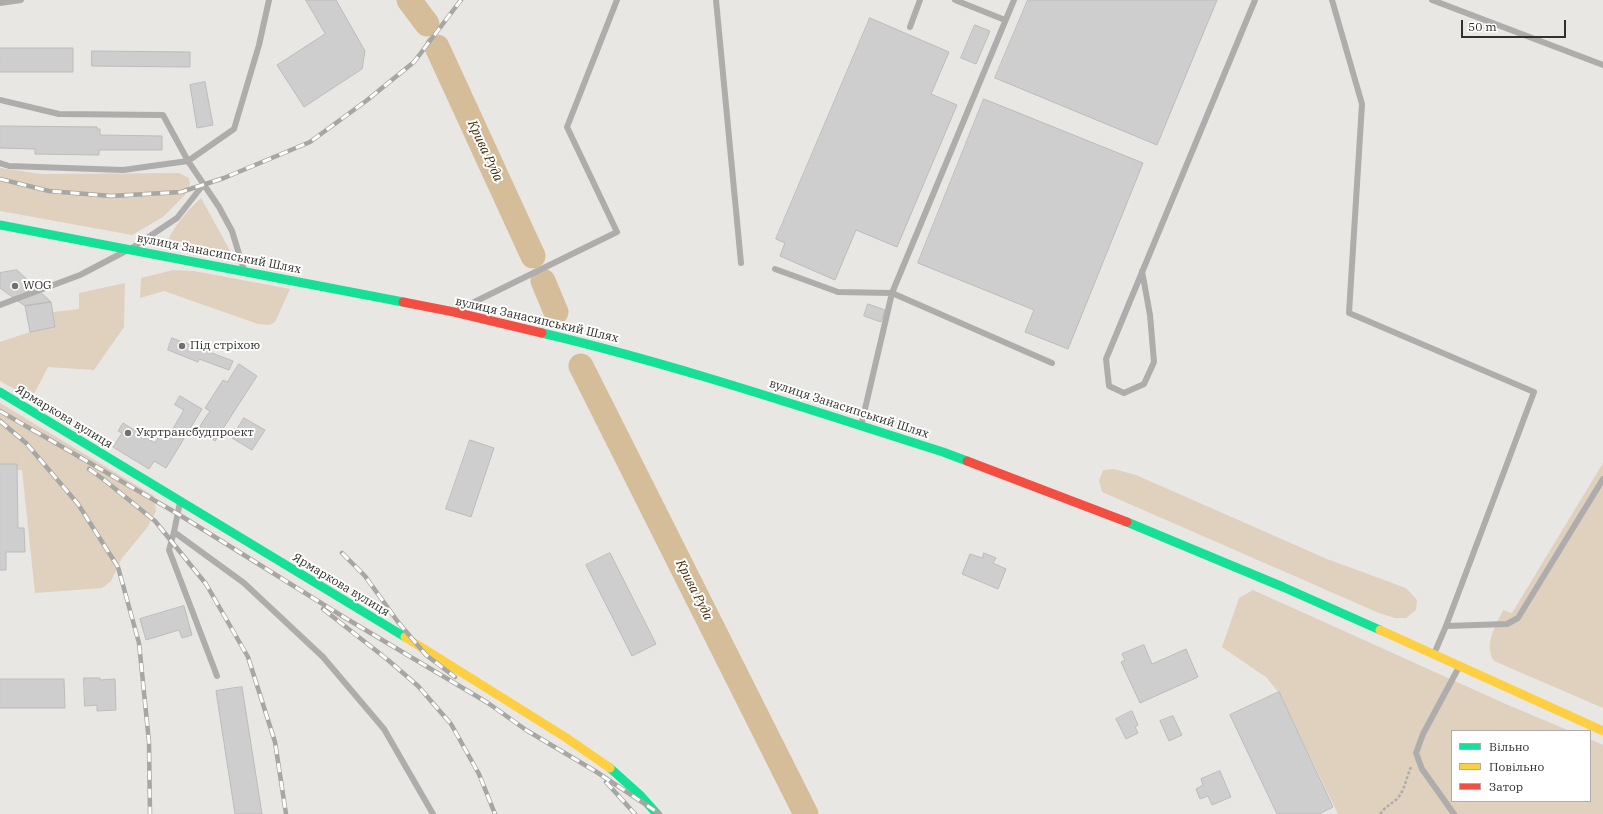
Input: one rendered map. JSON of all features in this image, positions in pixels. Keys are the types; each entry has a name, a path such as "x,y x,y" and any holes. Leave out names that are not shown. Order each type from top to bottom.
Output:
{"main road":[{"name":"вулиця Занасипський Шлях","path":"0,225 454,312 659,362 943,452 1053,493 1167,538 1283,587 1603,731"},
{"name":"Ярмаркова вулиця","path":"0,392 457,668 565,737 614,771 640,795 657,814"}],"lane":[{"path":"0,3 21,0"},
{"path":"0,163 10,166 123,170 188,161 234,129 259,45 269,0"},
{"path":"454,312 617,232 567,127 618,0"},
{"path":"716,0 741,263"},
{"path":"910,27 920,0"},
{"path":"955,0 1006,20"},
{"path":"861,426 892,293 1014,0"},
{"path":"1142,271 1150,315 1154,362 1144,384 1124,392 1109,386 1106,359 1142,271 1255,0"},
{"path":"1332,0 1362,104 1348,313 1534,392 1434,656"},
{"path":"1432,0 1603,65"},
{"path":"0,100 59,114 163,115 188,161 203,185 219,206 232,231 245,271"},
{"path":"0,305 80,275 129,249 177,218 203,185"},
{"path":"775,270 838,292 892,293 1052,363"},
{"path":"1446,626 1507,624 1518,618 1603,479"},
{"path":"180,502 169,550 217,676"},
{"path":"174,532 244,583 323,657 384,729 433,814"},
{"path":"1454,814 1422,769 1416,753 1423,734 1459,667"}],"path":[{"path":"1380,814 1383,809 1397,799 1403,790 1416,753"}],"shaded area":[{"path":"0,168 42,174 179,173 189,178 190,184 185,195 163,217 132,235 0,211"},
{"path":"201,198 232,254 166,244 181,220"},
{"path":"173,270 194,271 290,289 275,322 269,325 258,324 164,291 140,298 141,278"},
{"path":"125,283 124,327 94,370 48,367 32,398 0,381 0,342 30,332 55,327 53,312 79,309 79,293"},
{"path":"0,403 154,496 156,511 147,528 122,558 111,581 102,588 35,593 22,470 0,470"},
{"path":"1603,463 1603,708 1494,661 1491,655 1490,642 1503,610 1512,613"},
{"path":"1114,469 1136,475 1327,559 1406,588 1417,600 1416,610 1406,618 1395,618 1379,613 1102,492 1099,481 1103,470"},
{"path":"1253,590 1508,705 1568,730 1451,730 1451,802 1591,802 1591,739 1603,745 1603,814 1338,814 1279,693 1267,678 1222,647 1239,598"}],"building":[{"path":"306,0 336,0 365,51 362,69 304,107 277,65 325,34"},
{"path":"1028,0 1217,0 1157,145 995,78"},
{"path":"870,18 949,52 931,94 957,105 897,247 856,230 835,280 780,256 785,243 776,239"},
{"path":"975,25 990,31 976,64 961,58"},
{"path":"0,48 73,48 73,72 0,72"},
{"path":"92,51 190,52 190,67 92,66"},
{"path":"205,82 213,125 197,128 190,85"},
{"path":"984,99 1143,163 1068,349 1025,332 1034,310 918,263"},
{"path":"0,126 97,127 97,129 100,129 100,135 162,136 162,150 99,150 99,155 35,154 35,149 0,148"},
{"path":"17,270 51,302 25,306 0,288 0,273"},
{"path":"51,302 55,327 30,332 25,306"},
{"path":"868,304 885,310 881,322 864,316"},
{"path":"172,338 233,361 229,370 199,359 198,362 168,350"},
{"path":"239,364 257,376 215,441 198,429 210,411 205,408 223,380 227,382"},
{"path":"180,396 202,409 166,468 154,461 149,469 113,447 122,433 118,431 123,423 155,443 159,436 166,440 184,410 175,405"},
{"path":"244,418 265,430 252,450 232,438"},
{"path":"470,440 494,448 471,517 446,509"},
{"path":"0,464 17,464 18,528 24,528 25,552 6,552 6,570 0,570"},
{"path":"610,553 656,644 632,656 586,565"},
{"path":"984,553 996,558 993,563 1006,569 998,589 962,574 970,554 982,558"},
{"path":"184,606 192,635 182,638 179,630 146,640 140,619"},
{"path":"1144,645 1152,664 1186,649 1198,677 1140,703 1121,662 1125,660 1122,654"},
{"path":"84,678 100,678 100,680 115,679 116,710 97,711 97,705 85,706"},
{"path":"0,679 64,679 65,708 0,708"},
{"path":"242,687 262,814 235,814 216,691"},
{"path":"1279,692 1333,807 1319,814 1277,814 1230,715"},
{"path":"1132,711 1138,725 1135,727 1138,733 1126,739 1116,719"},
{"path":"1173,716 1182,735 1169,741 1160,721"},
{"path":"1220,771 1231,797 1212,805 1208,796 1200,799 1196,789 1203,785 1201,779"}],"waterway":[{"name":"Крива Руда","path":"409,0 427,24"},
{"name":"Крива Руда","path":"437,47 533,256"},
{"path":"543,281 556,312"},
{"name":"Крива Руда","path":"581,366 806,814"}],"railway":[{"path":"0,179 49,191 111,196 181,192 224,178 310,142 366,101 414,62 461,0"},
{"path":"0,411 36,432"},
{"path":"0,421 26,443 78,504 118,567 139,643 149,742 150,814"},
{"path":"33,430 178,514 342,616 488,703 526,730 595,771 660,814"},
{"path":"89,469 155,521 206,584 248,657 275,742 286,814"},
{"path":"342,553 365,576 398,622 426,655 455,677"},
{"path":"323,609 388,660 418,686 451,724 479,774 495,814"},
{"path":"606,782 635,814"}],"traffic: fast":[{"path":"0,225 403,302"},
{"path":"542,333 643,359 794,404 967,461"},
{"path":"0,392 405,637"},
{"path":"1127,522 1283,587 1380,630"},
{"path":"610,768 640,795 657,814"}],"traffic: slow":[{"path":"1380,630 1603,731"},
{"path":"405,637 565,737 610,768"}],"traffic: jam":[{"path":"403,302 454,312 542,333"},
{"path":"967,461 1127,522"}],"place":[{"name":"WOG","path":"15,286"},
{"name":"Під стріхою","path":"182,346"},
{"name":"Укртрансбудпроект","path":"128,433"}]}
